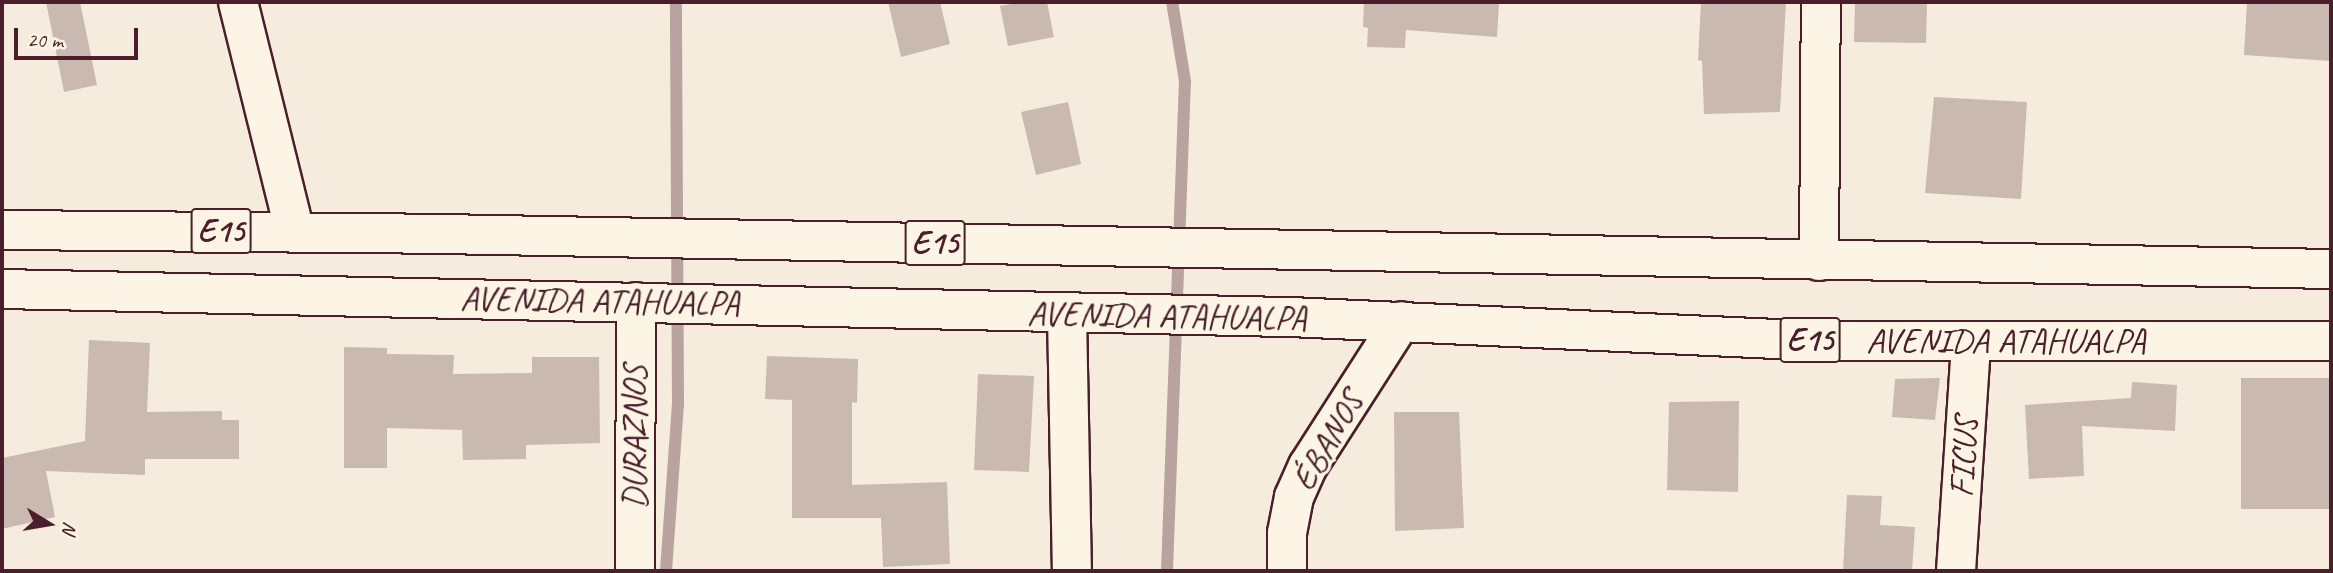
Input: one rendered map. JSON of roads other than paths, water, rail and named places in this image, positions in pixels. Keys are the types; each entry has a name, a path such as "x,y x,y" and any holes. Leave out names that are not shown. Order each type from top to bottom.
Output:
{"main road":[{"path":"239,2 295,232"},
{"path":"1819,261 1821,2"},
{"name":"AVENIDA ATAHUALPA","path":"2,230 295,232 2331,269"},
{"name":"AVENIDA ATAHUALPA","path":"2,289 636,302 1067,315 1290,317 1820,341 2331,341"},
{"name":"DURAZNOS","path":"635,571 636,302"},
{"path":"1067,315 1072,571"},
{"name":"ÉBANOS","path":"1287,571 1287,533 1299,487 1308,466 1401,321"},
{"name":"FICUS","path":"1956,571 1971,343"}],"waterway":[{"path":"666,571 678,405 676,2"},
{"path":"1167,571 1185,81 1172,2"}]}
